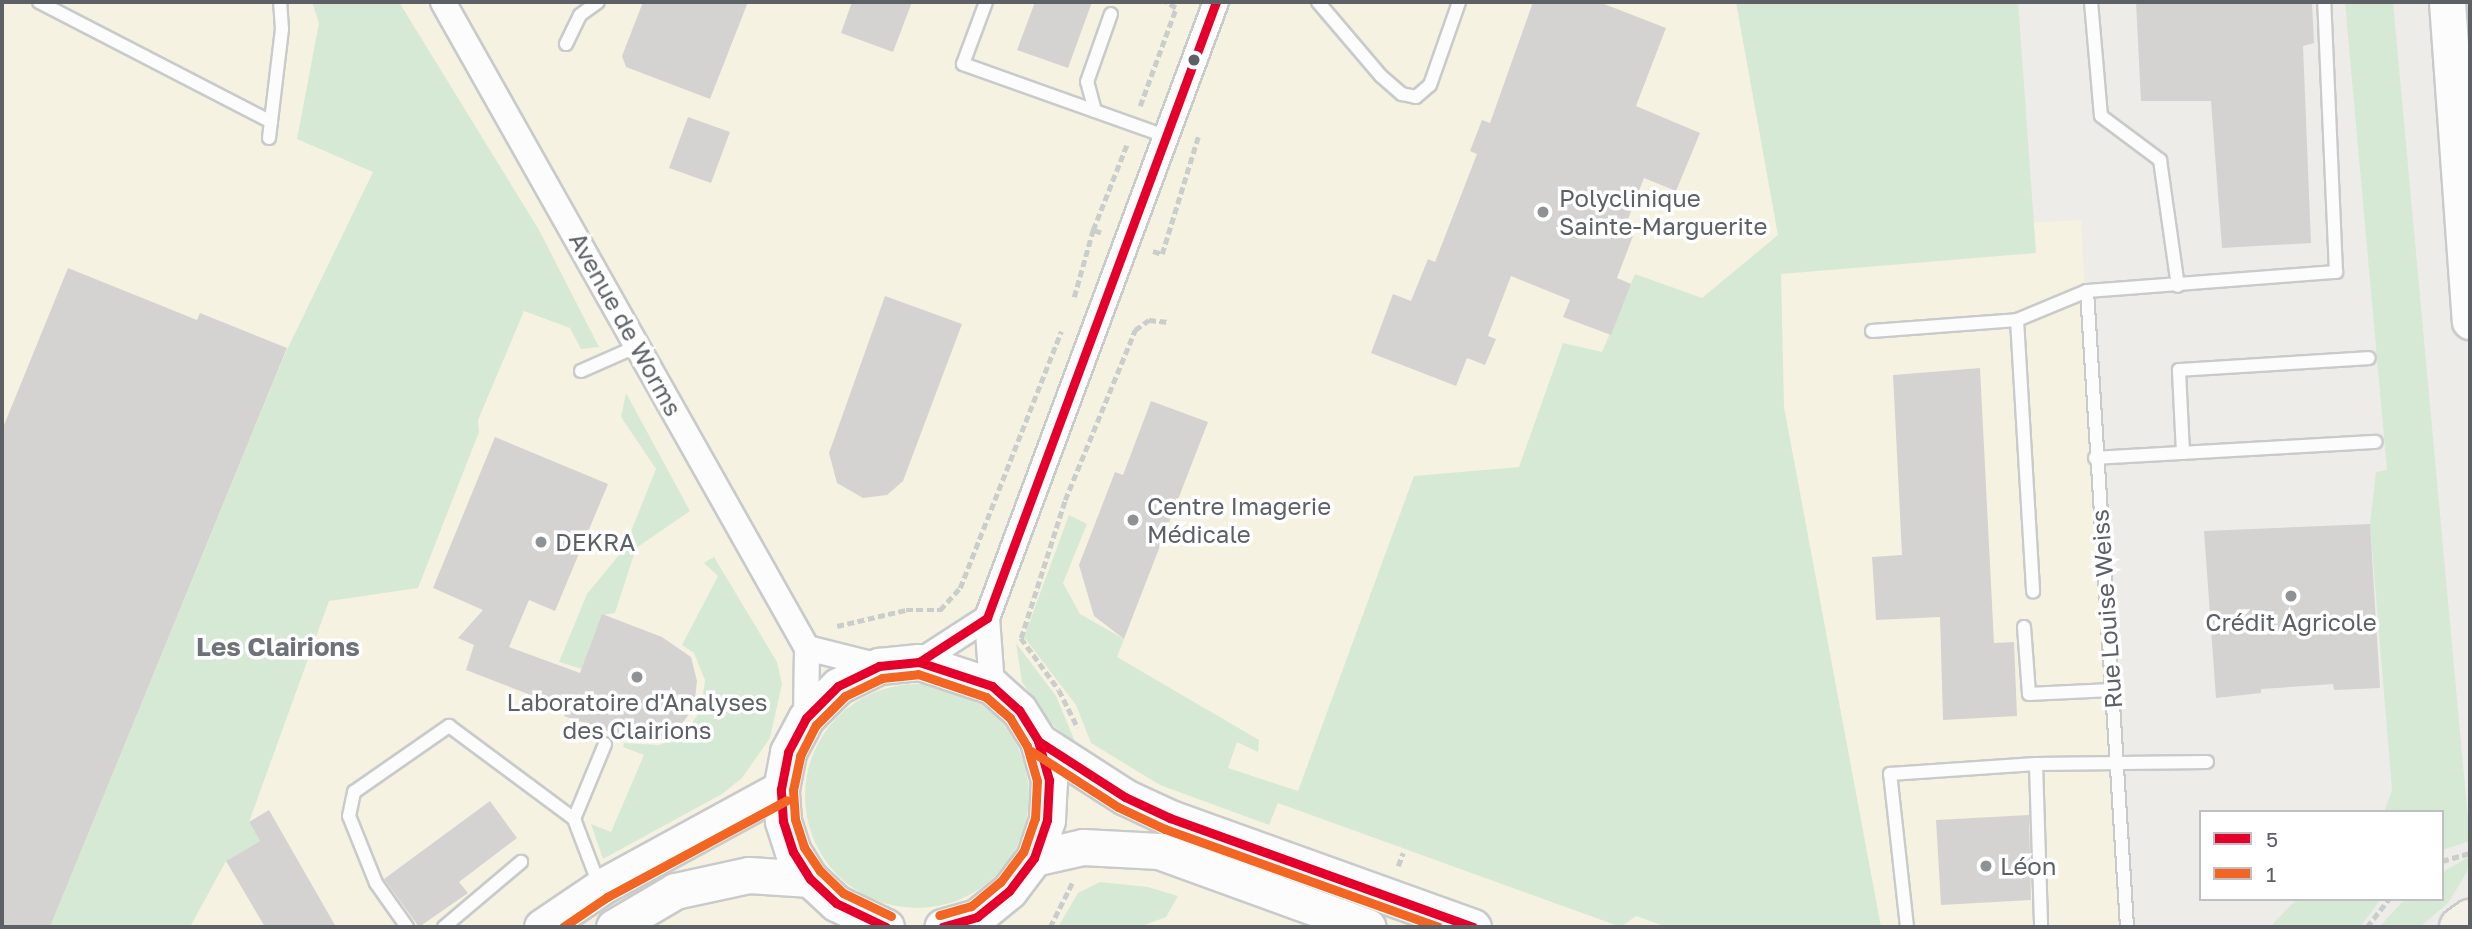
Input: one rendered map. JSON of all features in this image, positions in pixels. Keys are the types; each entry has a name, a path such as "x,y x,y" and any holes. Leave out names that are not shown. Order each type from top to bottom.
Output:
{"main road":[{"path":"2459,927 2470,919"}],"street":[{"name":"Avenue de Worms","path":"443,2 807,648"},
{"path":"992,686 987,618 1216,2"},
{"path":"2447,2 2470,321"},
{"path":"919,662 987,618"},
{"path":"806,718 807,648 879,666 919,662 992,686 1019,710 1038,741 1049,780 1048,820 1034,858 1009,891 975,922 942,927"},
{"path":"879,666 838,686 806,718 788,752 781,789 783,821 793,852 810,879 836,903 886,927"},
{"path":"1038,741 1125,797 1170,818 1473,927"},
{"path":"542,927 601,887 781,789"},
{"path":"1034,858 1083,847 1159,851 1368,927"},
{"path":"614,927 675,891 749,876 810,879"}],"lane":[{"path":"39,2 271,122"},
{"path":"269,138 282,29 280,2"},
{"path":"566,44 580,15 598,2"},
{"path":"986,2 963,64 1165,136"},
{"path":"1318,2 1381,76 1402,94 1416,97 1430,85 1459,2"},
{"path":"2091,2 2101,116 2160,159 2178,286"},
{"path":"1872,331 2017,320 2087,291 2336,272 2324,2"},
{"path":"1095,111 1087,82 1111,14"},
{"name":"Rue Louise Weiss","path":"2087,291 2095,458 2127,927"},
{"path":"2017,320 2033,592"},
{"path":"581,371 638,346"},
{"path":"2183,453 2179,370 2369,358"},
{"path":"2095,458 2376,442"},
{"path":"2024,627 2029,694 2111,690"},
{"path":"407,927 376,883 349,816 354,792 449,726 574,819 601,887"},
{"path":"574,819 605,744"},
{"path":"1907,927 1890,774 2036,764 2207,762"},
{"path":"2036,764 2041,927"},
{"path":"444,927 521,862"}],"path":[{"path":"1177,8 1183,2"},
{"path":"1148,249 1161,254 1201,130"},
{"path":"1070,310 1093,230"},
{"path":"1021,638 1065,500 1135,330 1149,320 1169,323"},
{"path":"940,610 960,588 1063,326"},
{"path":"826,633 878,615 949,611"},
{"path":"1014,634 1021,638 1059,690 1083,738"},
{"path":"2444,860 2470,853"},
{"path":"1050,927 1067,900 1077,870"},
{"path":"2367,927 2387,901"}],"shaded area":[{"path":"2,2 1736,2 1778,235 2081,220 2121,927 2,927"}],"green space":[{"path":"312,2 399,2 539,230 599,347 581,349 570,328 524,311 478,420 479,432 418,588 329,601 249,822 260,841 226,861 190,927 50,927 284,356 373,172 297,139 319,23"},
{"path":"1736,2 2018,2 2036,253 1781,274 1784,407 1881,927 1667,927 1636,916 1621,927 1278,803 1269,825 1160,785 1091,743 1076,705 1024,637 1069,515 1087,524 1063,583 1080,614 1124,639 1117,657 1259,740 1258,752 1237,742 1228,768 1298,791 1414,476 1519,467 1563,343 1602,352 1635,274 1702,298 1778,235"},
{"path":"2345,2 2393,2 2470,841 2444,849 2444,810 2385,810 2392,790 2370,524 2376,472 2387,470"},
{"path":"626,393 690,511 636,548 615,613 602,615 582,669 559,662 587,594 624,549 656,469 621,417"},
{"path":"714,557 777,662 782,684 770,738 742,778 722,794 603,859 591,824 611,832 644,755 623,747 624,743 659,745 684,734 701,710 705,680 694,653 682,645 718,576 704,563"},
{"path":"1016,643 1056,696 1079,751 1048,720 1022,682"},
{"path":"917,684 960,693 979,703 996,717 1010,734 1020,753 1029,796 1020,839 1010,858 996,875 979,889 960,899 917,908 874,899 855,889 838,875 824,858 814,839 805,796 814,753 824,734 838,717 855,703 874,693"},
{"path":"2469,857 2467,872 2448,903 2420,927 2379,927 2403,901 2444,901 2444,871"},
{"path":"1100,882 1148,887 1178,896 1166,917 1139,927 1058,927 1078,893"},
{"path":"2295,901 2380,901 2360,927 2270,927"}],"building":[{"path":"643,2 748,2 710,99 626,67 622,56"},
{"path":"852,2 912,2 893,52 841,33"},
{"path":"1035,2 1092,2 1068,68 1017,50"},
{"name":"Polyclinique Sainte-Marguerite","path":"1533,2 1599,2 1666,28 1636,106 1700,133 1676,191 1644,178 1623,232 1633,236 1617,278 1631,284 1611,335 1563,317 1570,300 1511,276 1488,336 1496,339 1485,365 1467,358 1456,386 1371,353 1393,294 1411,301 1428,259 1435,262 1477,154 1470,151 1482,120 1490,123"},
{"path":"2136,2 2312,2 2314,43 2303,46 2311,243 2222,248 2211,101 2141,101"},
{"path":"688,117 730,132 711,183 669,168"},
{"path":"68,268 197,320 200,313 287,348 50,927 2,927 2,430"},
{"path":"885,296 962,324 903,481 887,495 863,498 837,483 829,453"},
{"path":"1980,368 1994,643 2014,642 2017,716 1943,720 1940,617 1876,620 1872,557 1902,555 1893,375"},
{"name":"Centre Imagerie Médicale","path":"1151,401 1208,422 1124,639 1094,616 1079,565 1115,472 1123,475"},
{"path":"495,437 608,484 555,611 529,600 509,647 580,673 602,614 662,637 691,657 697,681 694,707 679,728 659,741 625,737 564,716 567,709 466,670 474,645 458,638 483,610 433,588"},
{"name":"Crédit Agricole","path":"2370,524 2380,688 2334,690 2333,684 2261,689 2261,693 2216,698 2204,531"},
{"path":"490,801 517,838 459,882 468,893 419,927 384,879"},
{"path":"269,810 336,927 265,927 226,861 260,841 249,822"},
{"name":"Léon","path":"2029,815 2031,900 1941,905 1936,820"}],"transit line":[{"name":"5","path":"919,662 987,618 1216,2"},
{"name":"5","path":"886,927 836,903 810,879 793,852 783,821 781,789 788,752 806,718 838,686 879,666 919,662 992,686 1019,710 1038,741 1049,780 1047,820 1034,858 1009,891 977,917 942,927"},
{"name":"1","path":"891,916 843,893 820,871 804,847 795,819 793,790 800,756 816,725 845,696 882,678 918,674 986,697 1010,718 1027,746 1037,781 1035,818 1023,852 1000,882 971,906 939,915"},
{"name":"5","path":"1038,741 1125,797 1170,818 1473,927"},
{"name":"1","path":"1031,751 1118,807 1165,829 1438,927"},
{"name":"1","path":"563,927 607,897 787,800"}],"place":[{"name":"Polyclinique Sainte-Marguerite","path":"1543,212"},
{"name":"Centre Imagerie Médicale","path":"1133,520"},
{"name":"DEKRA","path":"541,542"},
{"name":"Crédit Agricole","path":"2291,596"},
{"name":"Laboratoire d'Analyses des Clairions","path":"637,677"},
{"name":"Léon","path":"1986,866"}],"district":[{"name":"Les Clairions","path":"278,647"}]}
